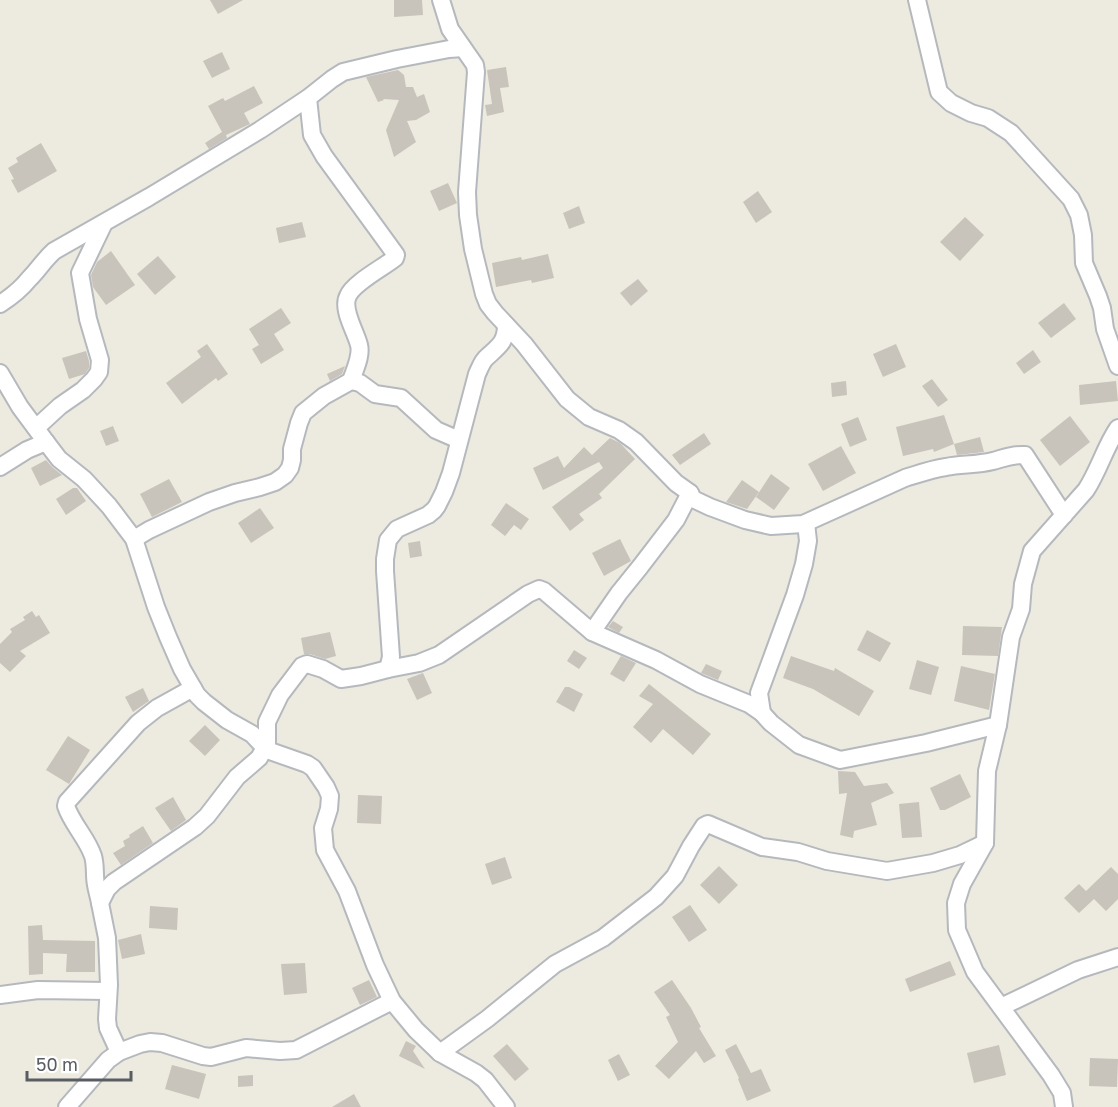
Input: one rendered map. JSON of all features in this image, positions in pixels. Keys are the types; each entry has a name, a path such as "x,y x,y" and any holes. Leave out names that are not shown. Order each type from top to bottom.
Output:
{"street":[{"path":"441,0 450,29 475,65 467,192 468,215 473,249 486,299 567,399 589,417 619,430 636,442 676,483 690,493 693,499 745,520 771,526 806,523 905,478 945,467 1019,455 1025,455 1064,515"},
{"path":"917,0 939,92 951,103 988,118 1011,133 1071,200 1079,215 1083,235 1084,263 1102,308 1118,366"},
{"path":"0,304 30,279 54,251 104,224 260,130 332,79 351,70 463,48"},
{"path":"308,98 312,135 324,156 396,255 347,296 350,320 360,347 351,381"},
{"path":"36,428 94,380 99,372 100,360 90,329 80,273 104,224"},
{"path":"388,669 391,657 385,565 388,540 397,529 434,510 444,492 477,374 483,362 504,339 506,325"},
{"path":"0,373 20,407 59,459 90,486 134,540 168,638 193,688 204,702 227,720 252,734 267,750 307,764 328,791 329,808 323,828 326,850 350,898 375,965 392,1001 416,1030 440,1053 485,1080 506,1107"},
{"path":"134,540 149,530 208,502 235,492 275,482 285,475 290,468 292,449 303,413 324,396 351,381 360,383 375,394 401,398 436,430 459,440"},
{"path":"1064,1107 1062,1094 1051,1075 975,972 957,930 956,903 962,884 985,843 987,771 998,725 1011,637 1021,609 1023,584 1032,551 1077,501 1093,479 1110,438 1118,428"},
{"path":"0,467 27,450 46,442"},
{"path":"592,632 676,519 690,493"},
{"path":"762,713 759,693 804,564 808,540 806,523"},
{"path":"267,750 267,722 280,695 302,666 307,664 323,669 341,679 419,663 439,655 528,594 539,589 592,632 656,660 700,684 749,704 799,745 840,760 926,744 998,725"},
{"path":"118,1052 108,1028 107,938 95,883 93,857 83,834 66,806 67,802 138,723 157,708 193,688"},
{"path":"100,903 107,889 114,882 195,827 207,816 237,777 259,758 263,751 267,750"},
{"path":"440,1053 488,1019 555,964 603,938 656,897 675,876 691,846 704,826 708,824 762,846 798,852 827,861 886,871 933,863 960,855 985,843"},
{"path":"1001,1007 1078,970 1118,957"},
{"path":"0,995 38,990 108,991"},
{"path":"67,1107 108,1060 118,1052 140,1044 156,1042 211,1057 246,1048 280,1052 296,1050 392,1001"}],"building":[{"path":"210,0 243,0 218,14"},
{"path":"394,0 422,0 423,15 394,17"},
{"path":"222,52 230,69 212,78 203,61"},
{"path":"506,67 509,87 500,88 504,112 487,116 485,105 492,104 487,70"},
{"path":"398,70 404,75 406,87 413,87 417,97 424,94 430,112 416,120 407,121 416,142 394,157 386,130 399,100 383,99 378,102 366,77"},
{"path":"254,86 263,103 244,113 250,124 226,135 227,138 209,149 205,143 222,132 208,106 223,98 225,101"},
{"path":"41,143 57,171 18,193 8,168 18,162 16,158"},
{"path":"448,183 457,203 439,211 430,191"},
{"path":"758,191 772,212 756,223 743,202"},
{"path":"579,206 585,223 569,229 563,213"},
{"path":"965,217 984,235 960,261 940,242"},
{"path":"302,222 306,237 279,243 276,228"},
{"path":"111,251 135,285 106,305 93,287 91,275 97,262"},
{"path":"548,254 554,278 496,287 492,263"},
{"path":"158,256 176,277 155,295 137,274"},
{"path":"638,279 648,291 631,306 620,293"},
{"path":"1064,303 1076,319 1051,338 1038,323"},
{"path":"281,308 291,323 274,334 284,350 261,364 252,349 259,345 249,329"},
{"path":"207,344 228,374 218,381 216,378 182,404 166,383 201,357 197,351"},
{"path":"896,344 906,367 883,377 873,354"},
{"path":"1033,350 1041,362 1024,374 1016,363"},
{"path":"86,351 89,368 85,374 69,379 62,358"},
{"path":"345,366 342,374 330,381 327,374"},
{"path":"932,379 948,400 938,407 922,386"},
{"path":"846,381 847,395 832,397 831,383"},
{"path":"1116,381 1118,401 1080,405 1079,385"},
{"path":"944,415 954,444 934,452 933,449 903,456 896,427"},
{"path":"1070,416 1090,442 1060,466 1040,440"},
{"path":"858,417 867,440 850,447 841,424"},
{"path":"113,426 119,441 106,446 100,431"},
{"path":"704,433 711,444 680,465 672,455"},
{"path":"980,437 984,452 957,455 954,444"},
{"path":"610,438 620,443 635,459 599,494 602,498 579,514 584,520 570,531 552,507 603,468 599,462 543,490 533,468 558,456 564,468 584,447 592,455"},
{"path":"841,446 856,473 823,491 808,464"},
{"path":"46,460 62,475 40,486 31,468"},
{"path":"771,474 790,488 774,510 756,497"},
{"path":"169,479 182,502 152,517 140,494"},
{"path":"742,480 759,492 747,509 726,502"},
{"path":"73,488 77,488 86,501 66,515 56,499"},
{"path":"506,503 529,519 521,530 514,525 505,536 491,525"},
{"path":"260,508 274,528 251,543 238,523"},
{"path":"620,539 631,561 604,576 592,553"},
{"path":"420,541 422,556 410,558 408,543"},
{"path":"32,611 36,617 39,615 50,633 20,651 26,656 10,672 0,663 0,644 12,632 10,629 25,620 23,617"},
{"path":"613,621 623,627 619,633 608,627"},
{"path":"963,626 1002,627 998,656 962,655"},
{"path":"867,630 891,643 880,662 857,650"},
{"path":"330,632 336,656 325,659 304,654 301,638"},
{"path":"574,650 587,658 579,669 567,661"},
{"path":"621,656 636,663 624,682 610,674"},
{"path":"791,656 834,671 835,668 874,691 859,716 813,689 783,678"},
{"path":"917,660 939,667 931,695 909,689"},
{"path":"706,664 722,671 718,680 701,673"},
{"path":"961,666 995,674 989,710 954,701"},
{"path":"423,673 432,693 417,700 407,679"},
{"path":"649,684 711,734 693,755 663,729 651,743 633,727 653,704 639,696"},
{"path":"565,687 583,694 574,712 556,702"},
{"path":"143,688 149,701 133,712 125,697"},
{"path":"205,725 220,740 205,756 189,741"},
{"path":"68,736 90,750 69,784 46,770"},
{"path":"838,771 855,772 864,786 887,783 894,793 871,803 877,825 854,831 853,838 840,835 847,793 839,794"},
{"path":"960,774 971,797 945,810 940,810 930,788"},
{"path":"358,795 382,796 381,824 357,823"},
{"path":"173,797 186,820 171,831 155,808"},
{"path":"919,802 922,837 902,838 899,804"},
{"path":"143,826 153,843 121,865 113,853 125,846 123,841"},
{"path":"505,857 512,878 492,885 485,864"},
{"path":"719,866 738,885 719,904 700,885"},
{"path":"1111,867 1118,874 1118,899 1106,911 1094,899 1079,913 1064,898 1079,884 1086,891"},
{"path":"690,905 707,930 689,942 672,917"},
{"path":"150,906 178,908 177,930 149,928"},
{"path":"42,925 43,940 95,941 95,972 66,972 67,954 43,953 43,974 29,975 28,926"},
{"path":"141,934 145,954 122,959 118,940"},
{"path":"950,961 956,975 910,992 905,979"},
{"path":"305,963 307,993 284,995 281,964"},
{"path":"369,980 377,997 360,1005 352,988"},
{"path":"672,980 691,1008 701,1027 699,1028 716,1056 704,1063 696,1051 669,1079 655,1066 678,1042 666,1017 670,1015 654,992"},
{"path":"406,1041 416,1046 413,1051 425,1069 399,1056"},
{"path":"507,1044 529,1069 515,1081 493,1056"},
{"path":"736,1044 751,1073 761,1069 771,1091 747,1101 725,1050"},
{"path":"999,1045 1006,1075 974,1083 967,1053"},
{"path":"619,1054 630,1075 618,1081 608,1060"},
{"path":"1090,1058 1118,1059 1117,1087 1089,1086"},
{"path":"172,1065 206,1074 199,1099 165,1089"},
{"path":"253,1075 253,1086 238,1087 238,1076"},
{"path":"354,1094 361,1107 332,1107"}]}
